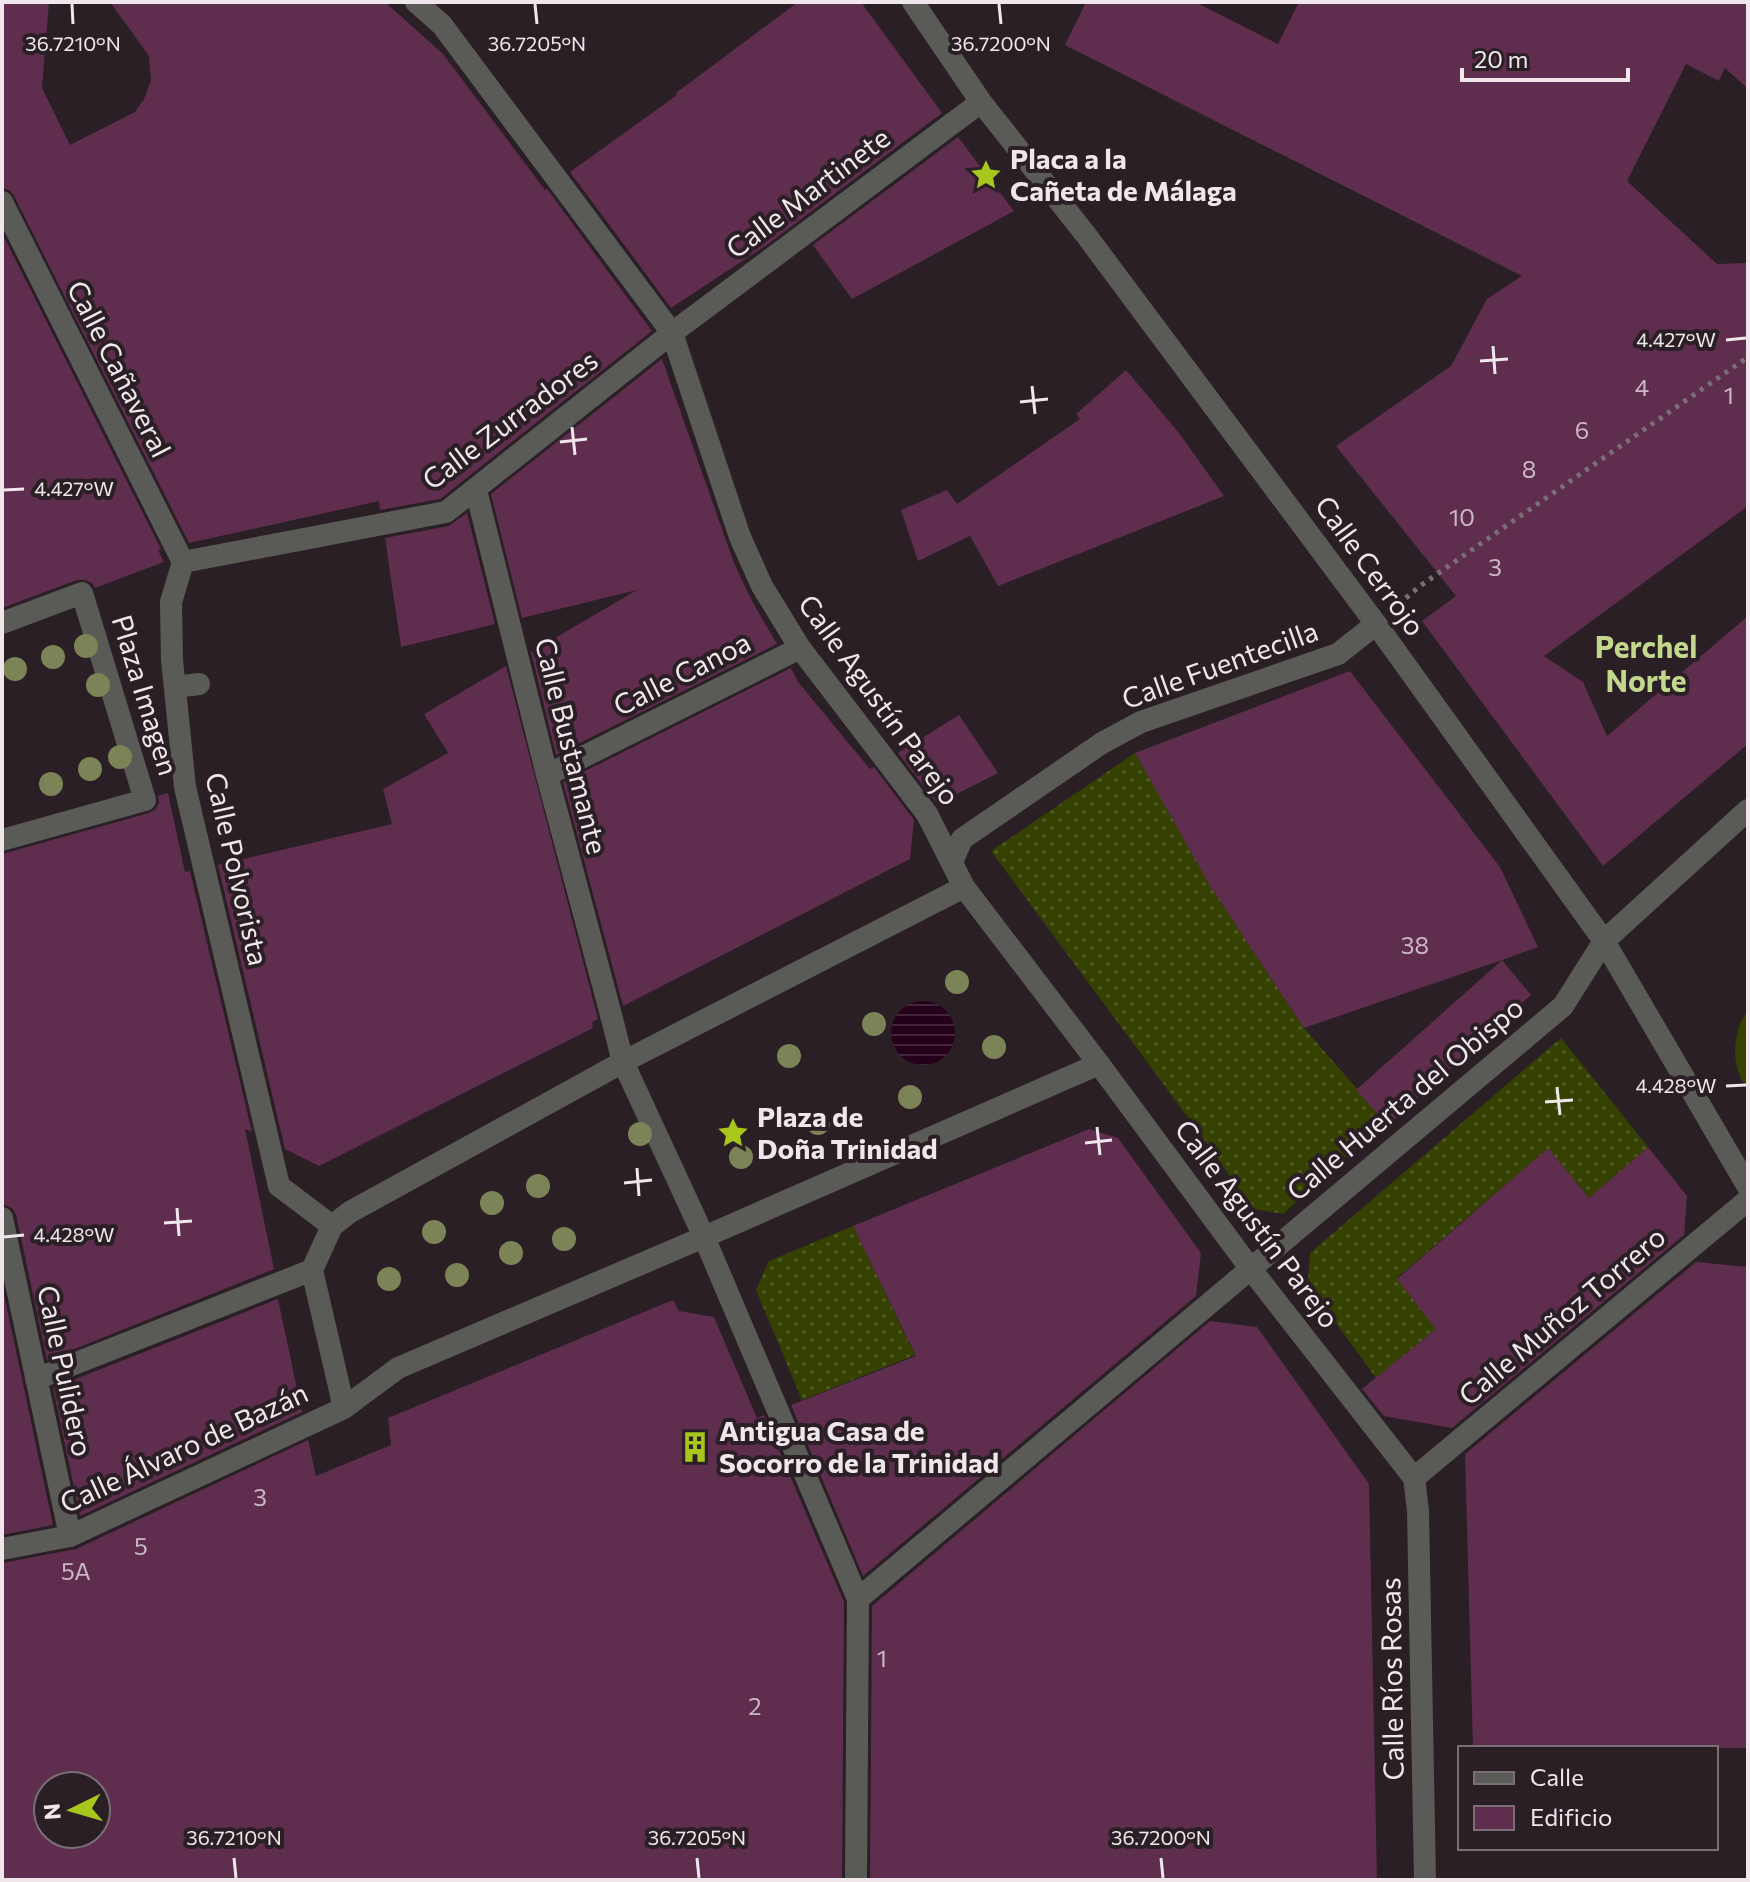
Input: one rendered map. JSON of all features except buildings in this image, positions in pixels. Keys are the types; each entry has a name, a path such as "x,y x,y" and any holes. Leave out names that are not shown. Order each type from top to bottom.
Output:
{"street":[{"name":"Calle Agustín Parejo","path":"416,2 442,25 672,333 740,537 762,586 800,648 927,814 964,887 1250,1268 1414,1478"},
{"name":"Calle Cerrojo","path":"913,2 981,102 1086,235 1376,624 1604,941 1748,1187"},
{"name":"Calle Martinete","path":"672,333 981,102"},
{"name":"Calle Cañaveral","path":"2,202 183,562"},
{"name":"Calle Zurradores","path":"183,562 446,512 672,333"},
{"name":"Calle Bustamante","path":"476,490 623,1062 704,1237 858,1599"},
{"name":"Calle Polvorista","path":"183,562 171,602 172,660 185,787 279,1186 332,1226"},
{"name":"Plaza Imagen","path":"2,623 82,593 145,800 2,840"},
{"name":"Calle Fuentecilla","path":"952,862 962,839 1102,743 1141,722 1338,654 1376,624"},
{"name":"Calle Canoa","path":"547,775 800,648"},
{"path":"175,687 199,684"},
{"name":"Calle Huerta del Obispo","path":"858,1599 1563,1006 1604,941 1748,810"},
{"path":"964,887 623,1062 350,1212 332,1226 312,1270 344,1408 398,1368 1099,1064"},
{"name":"Calle Muñoz Torrero","path":"1414,1478 1748,1200"},
{"name":"Calle Pulidero","path":"2,1218 70,1536"},
{"path":"36,1379 312,1270"},
{"name":"Calle Álvaro de Bazán","path":"2,1549 70,1536 344,1408"},
{"name":"Calle Ríos Rosas","path":"1414,1478 1418,1511 1425,1880"},
{"path":"856,1880 858,1599"}],"path":[{"path":"1376,624 1420,586 1748,357"}],"green space":[{"path":"1135,753 1213,889 1304,1028 1385,1121 1283,1214 1253,1209 991,851"},
{"path":"1748,1010 1748,1092 1738,1070 1735,1045 1738,1030"},
{"path":"1561,1038 1648,1147 1589,1198 1547,1149 1397,1278 1436,1329 1376,1378 1308,1284 1310,1253"},
{"path":"853,1226 915,1355 802,1400 756,1290 769,1261"}],"shaded area":[{"path":"917,1001 929,1001 946,1010 953,1021 953,1045 946,1056 929,1065 917,1065 905,1060 896,1051 891,1039 891,1027 896,1015 905,1006"}],"place":[{"name":"Placa a la Cañeta de Málaga","path":"986,175"},
{"name":"Plaza de Doña Trinidad","path":"733,1133"},
{"name":"Antigua Casa de Socorro de la Trinidad","path":"695,1447"}],"district":[{"name":"Perchel Norte","path":"1646,665"}]}
